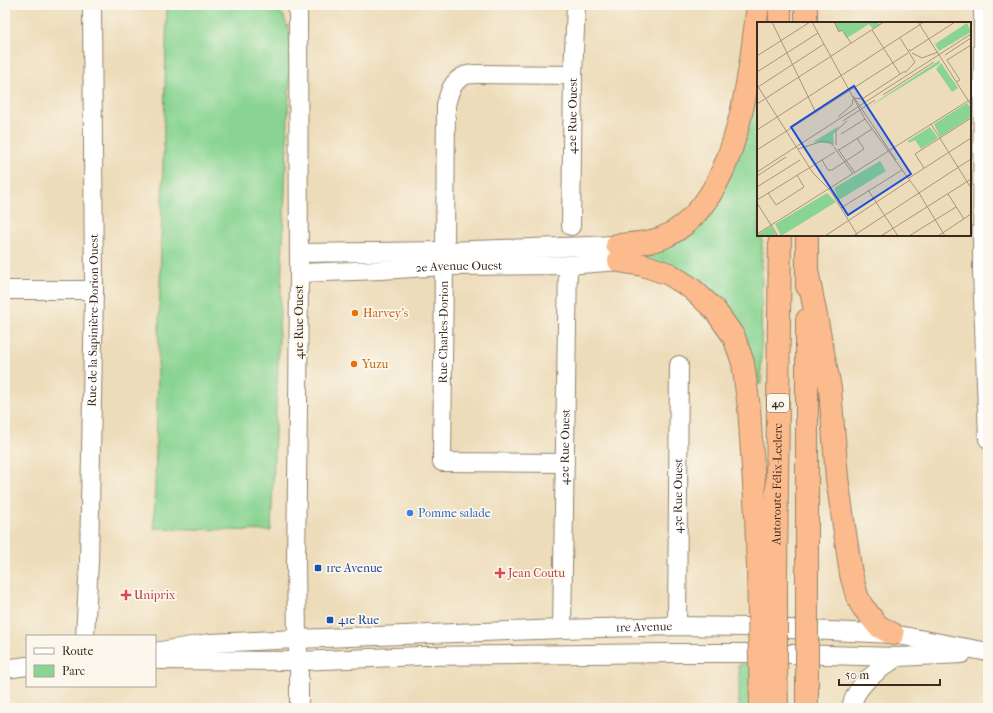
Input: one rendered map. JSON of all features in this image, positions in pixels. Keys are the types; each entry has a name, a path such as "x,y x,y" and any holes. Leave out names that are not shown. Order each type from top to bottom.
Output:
{"highway":[{"path":"618,253 639,243 661,238 682,226 703,205 719,178 736,132 743,103 758,5"},
{"path":"780,5 780,22"},
{"name":"Autoroute Félix-Leclerc","path":"777,708 776,664 767,569 780,236"},
{"name":"40","path":"808,236 808,708"},
{"path":"618,253 643,265 669,274 691,288 715,310 734,337 743,364 749,408 756,508 767,569 761,708"},
{"path":"807,270 830,388 837,478 851,574 857,596 862,606 878,626 893,634"}],"street":[{"name":"Rue de la Sapinière-Dorion Ouest","path":"85,635 89,562 94,290 92,5"},
{"name":"41e Rue Ouest","path":"298,5 299,273 296,562 299,708"},
{"name":"42e Rue Ouest","path":"571,226 576,5"},
{"path":"983,5 988,439"},
{"name":"Rue Charles-Dorion","path":"565,463 442,462 446,105 450,91 455,82 465,76 478,74 574,74"},
{"name":"2e Avenue Ouest","path":"299,254 444,258 568,265 618,253"},
{"name":"2e Avenue Ouest","path":"299,273 381,270 444,258 618,253"},
{"name":"42e Rue Ouest","path":"562,629 568,265"},
{"path":"5,290 94,290"},
{"name":"43e Rue Ouest","path":"677,626 679,365"},
{"name":"1re Avenue","path":"156,652 210,643 677,626 745,627 893,634 988,652"},
{"name":"1re Avenue","path":"156,660 299,661 462,655 674,653 754,653 897,657 988,652"},
{"path":"851,708 857,691 867,679 897,657"},
{"path":"5,669 26,666"}],"green space":[{"path":"167,5 216,5 272,8 283,15 289,30 291,44 271,531 154,528"},
{"path":"753,98 757,98 757,236 762,236 761,384 753,384 746,349 637,252 694,229 708,215 721,196"},
{"path":"741,664 753,665 753,708 739,708 738,666"}],"place":[{"name":"Harvey's","path":"355,313"},
{"name":"Yuzu","path":"354,364"},
{"name":"Pomme salade","path":"410,513"},
{"name":"1re Avenue","path":"318,568"},
{"name":"Jean Coutu","path":"500,573"},
{"name":"Uniprix","path":"126,595"},
{"name":"41e Rue","path":"330,620"}]}
